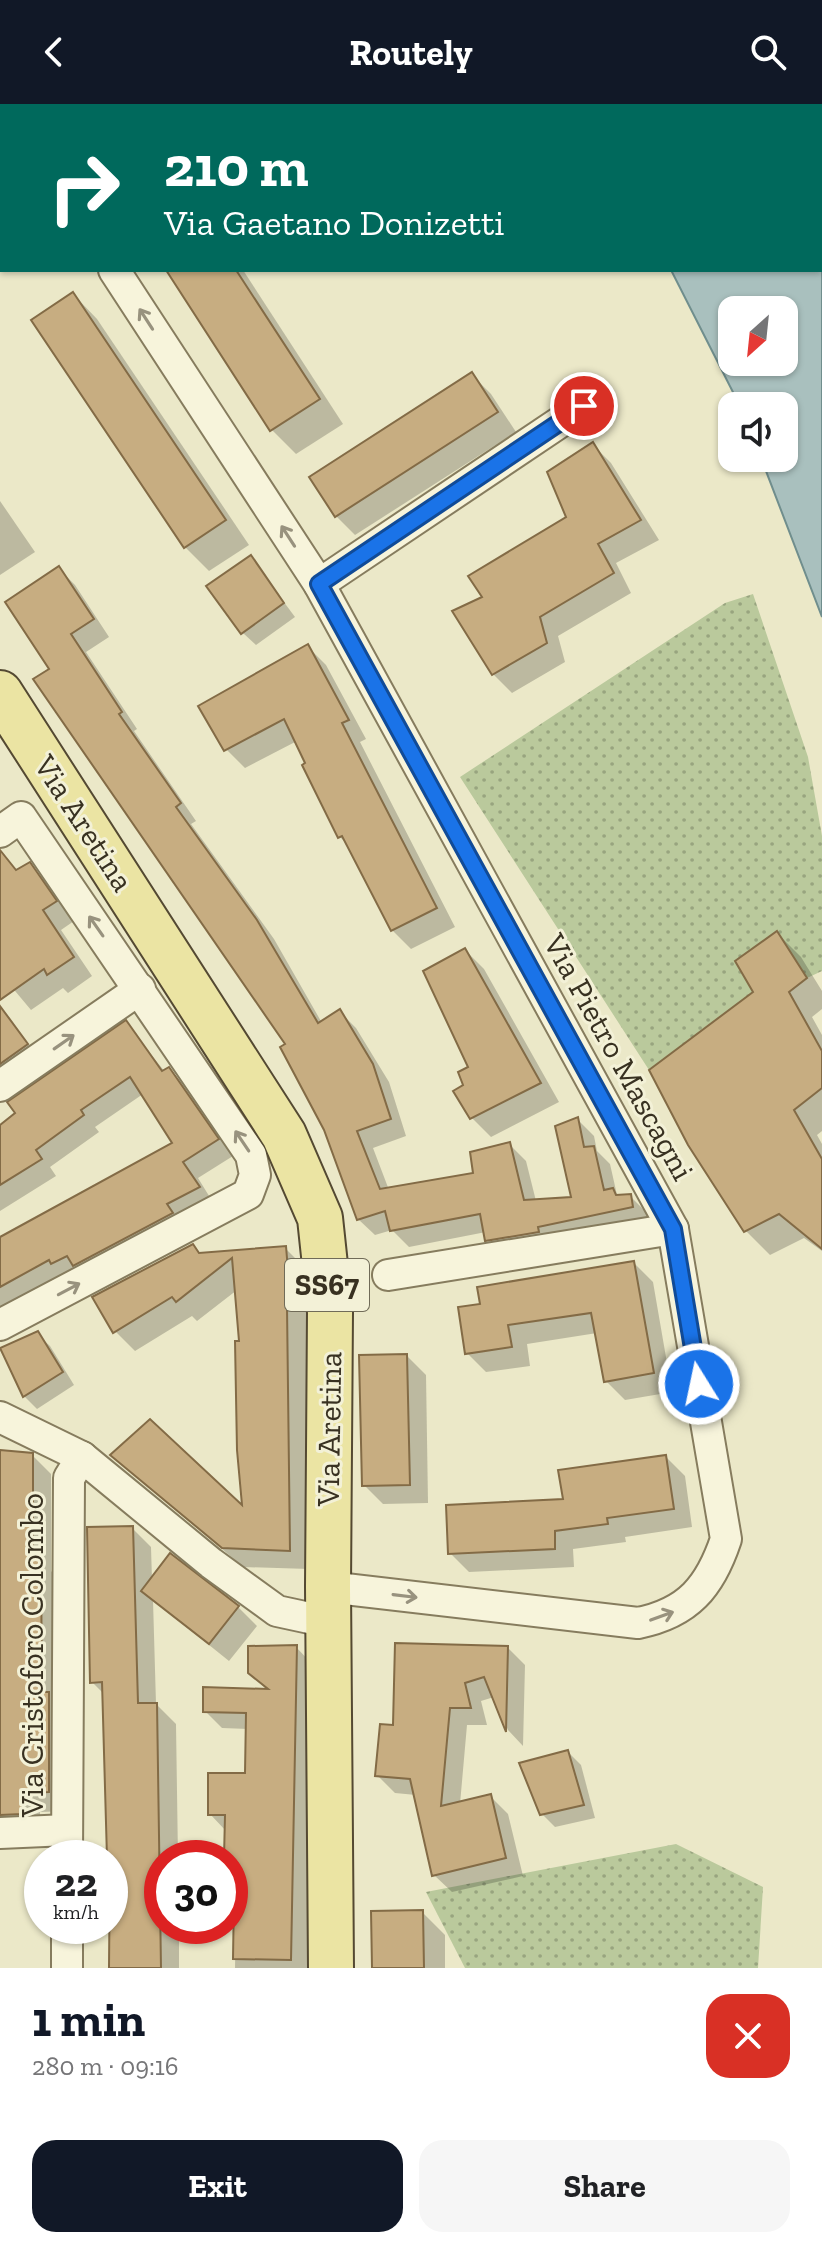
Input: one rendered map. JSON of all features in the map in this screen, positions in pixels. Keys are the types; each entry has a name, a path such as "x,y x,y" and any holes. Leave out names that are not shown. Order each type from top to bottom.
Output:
{"main road":[{"name":"Via Aretina","path":"0,694 284,1135 320,1218 330,1312 328,1605 331,1968"}],"street":[{"name":"Via Pietro Mascagni","path":"0,1417 82,1457 211,1563 277,1611 328,1605 638,1623 667,1617 691,1598 715,1573 726,1539 673,1229 319,584 115,272"},
{"path":"319,584 584,406"},
{"path":"0,1325 248,1194 255,1175 251,1155 140,989 10,824"},
{"path":"0,1086 140,989"},
{"path":"388,1275 673,1229"},
{"name":"Via Cristoforo Colombo","path":"67,1840 69,1478 82,1457"},
{"path":"0,1833 43,1840"},
{"path":"67,1944 67,1968"}],"green space":[{"path":"753,594 808,757 822,836 822,971 807,978 777,931 735,961 753,992 649,1070 460,777 725,603"},
{"path":"676,1844 763,1887 758,1968 465,1968 426,1892"}],"water":[{"path":"672,272 822,272 822,617 766,472 798,472 798,392 733,392 725,376 798,376 798,296 718,296 718,363"}],"building":[{"path":"167,272 237,272 320,399 270,431"},
{"path":"73,292 226,520 184,548 31,320"},
{"path":"472,372 498,412 335,517 309,477"},
{"path":"593,442 641,520 598,544 614,573 540,617 547,643 492,675 452,611 482,597 468,576 566,517 547,472"},
{"path":"251,555 284,603 241,634 206,586"},
{"path":"59,566 94,619 71,634 122,712 119,714 181,803 176,807 257,920 318,1023 340,1009 373,1064 391,1119 357,1131 380,1189 473,1173 470,1152 510,1142 524,1200 571,1197 555,1126 578,1117 584,1147 594,1146 604,1190 613,1188 616,1195 631,1194 633,1207 538,1227 539,1232 485,1241 480,1214 390,1231 385,1211 357,1220 324,1130 280,1047 285,1044 33,679 49,669 5,602"},
{"path":"308,644 349,720 342,723 437,908 391,931 342,836 338,838 302,765 305,763 284,719 224,751 198,706"},
{"path":"0,850 16,870 30,862 57,901 43,910 74,957 47,975 44,969 0,1000"},
{"path":"777,931 807,978 789,992 822,1051 822,1088 794,1110 822,1159 822,1249 779,1214 744,1232 688,1145 649,1070 753,992 735,961"},
{"path":"465,948 541,1083 470,1119 453,1091 463,1085 458,1072 468,1067 423,971"},
{"path":"0,1006 28,1044 0,1064"},
{"path":"126,1020 162,1071 169,1067 219,1139 183,1162 200,1187 167,1204 173,1213 73,1266 67,1256 51,1264 49,1260 0,1287 0,1237 172,1143 130,1077 81,1110 84,1115 36,1150 42,1159 0,1185 0,1125 15,1113 7,1102"},
{"path":"193,1244 199,1253 286,1246 291,1307 287,1307 290,1551 222,1548 110,1455 150,1419 242,1505 237,1450 235,1341 239,1341 232,1258 176,1302 172,1297 113,1333 92,1297"},
{"path":"634,1261 654,1373 604,1382 591,1313 508,1325 512,1347 465,1354 458,1307 480,1304 477,1287"},
{"path":"38,1331 63,1372 23,1397 0,1348"},
{"path":"407,1354 410,1485 362,1486 359,1355"},
{"path":"0,1450 33,1453 33,1559 41,1559 42,1692 49,1692 49,1792 22,1793 22,1814 0,1815"},
{"path":"666,1455 674,1509 607,1518 608,1524 555,1531 555,1549 448,1554 446,1505 563,1499 558,1470"},
{"path":"133,1526 138,1703 157,1703 159,1840 144,1840 144,1944 161,1944 161,1968 109,1968 109,1944 128,1944 128,1840 106,1840 102,1682 90,1683 87,1527"},
{"path":"170,1553 239,1606 209,1644 141,1591"},
{"path":"395,1643 508,1646 506,1732 484,1677 465,1683 471,1708 450,1708 441,1806 491,1794 506,1858 432,1876 410,1779 375,1776 380,1724 393,1725"},
{"path":"297,1645 291,1960 233,1959 233,1944 248,1944 248,1840 224,1840 225,1815 208,1815 208,1773 245,1773 246,1713 203,1712 203,1687 268,1689 248,1673 248,1646"},
{"path":"568,1750 584,1805 540,1815 519,1763"},
{"path":"423,1910 424,1968 372,1968 371,1911"}],"route":[{"path":"584,406 319,584 673,1229 699,1384"}]}
